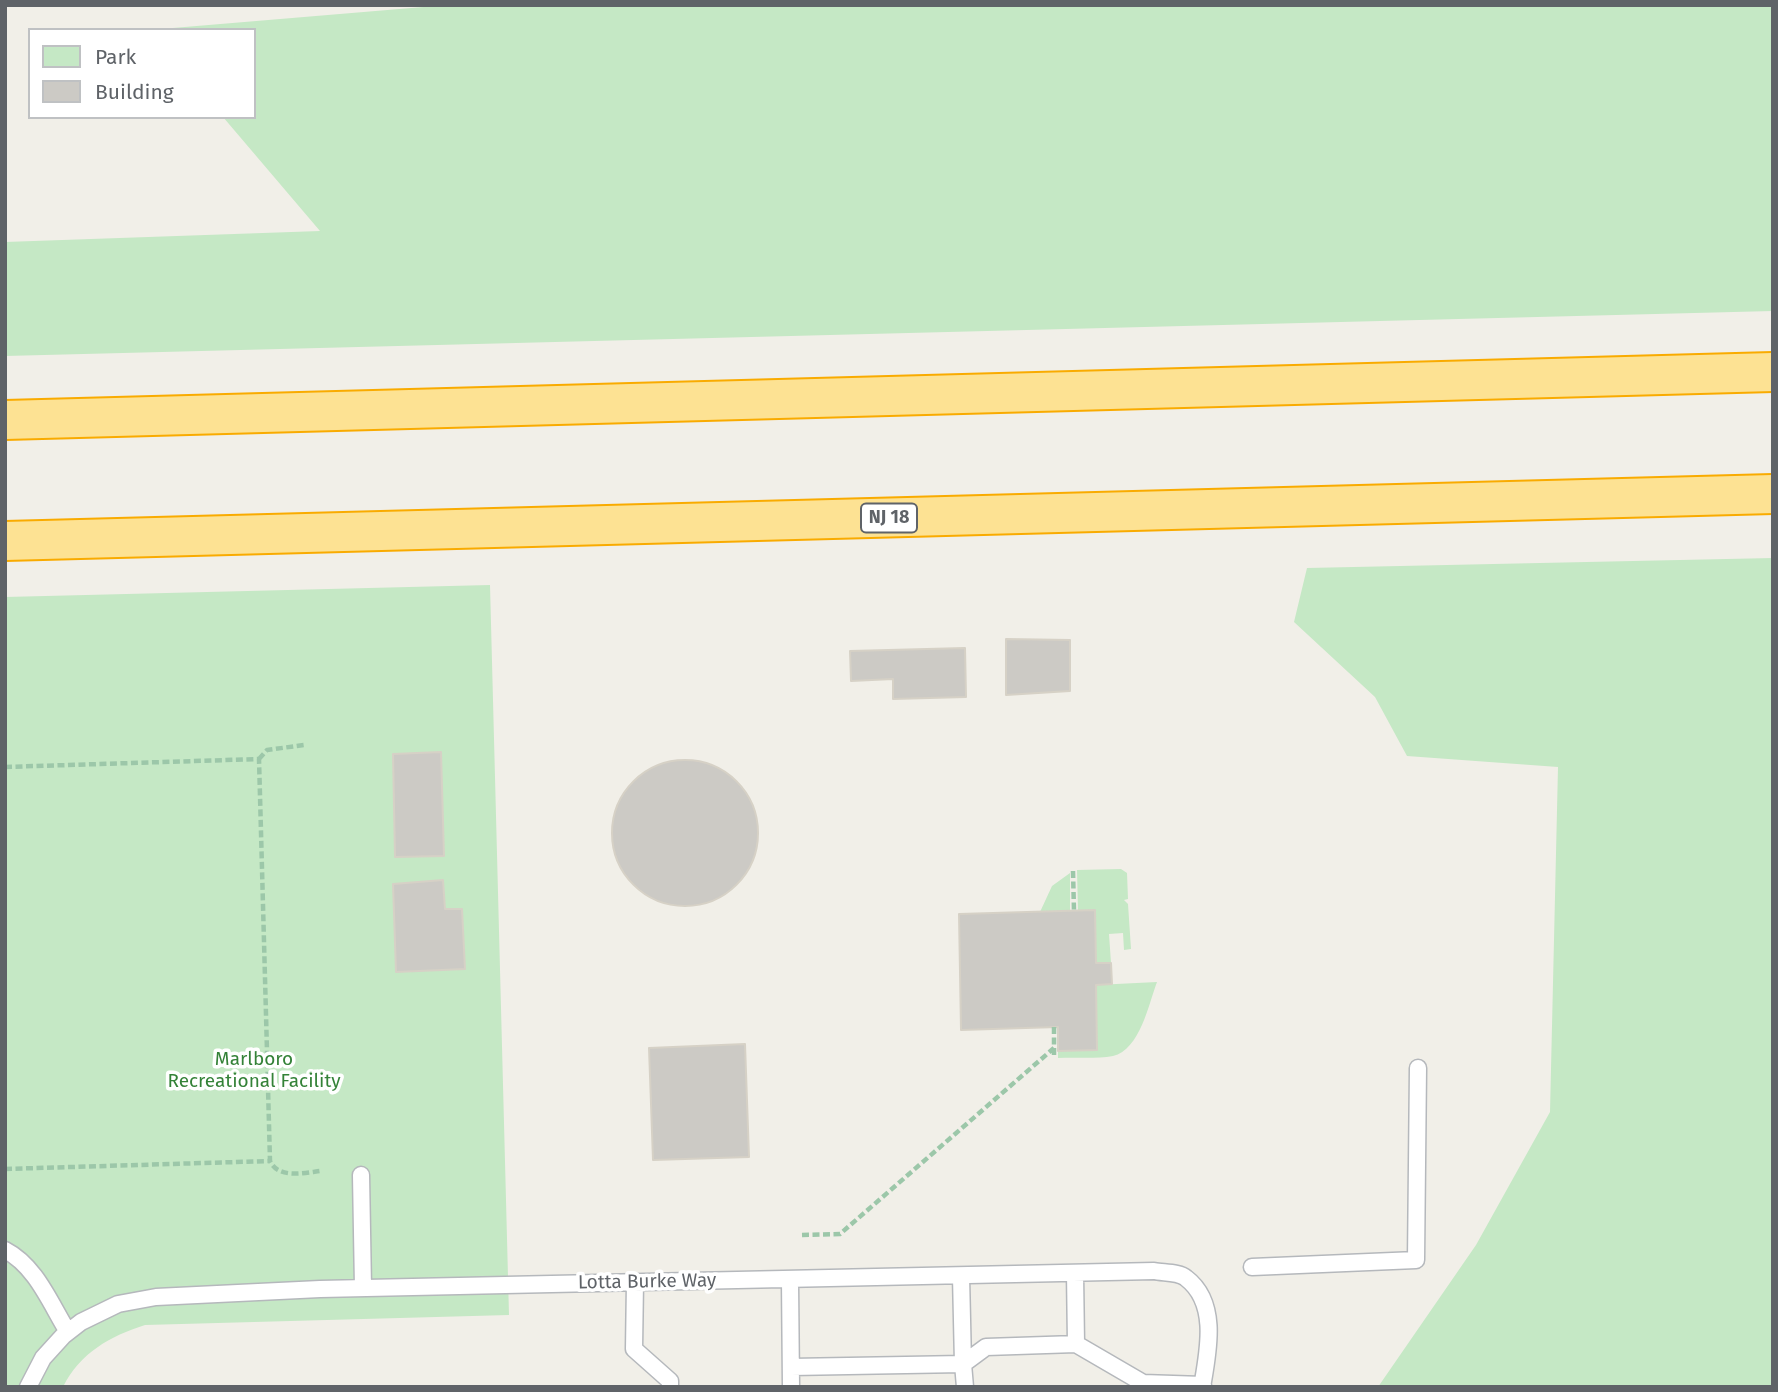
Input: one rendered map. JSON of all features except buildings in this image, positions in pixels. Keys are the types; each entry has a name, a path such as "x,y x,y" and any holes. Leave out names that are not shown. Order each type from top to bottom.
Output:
{"highway":[{"path":"5,420 1773,372"},
{"name":"NJ 18","path":"5,541 1773,494"}],"lane":[{"path":"1252,1267 1416,1259 1418,1068"},
{"path":"361,1175 363,1288"},
{"path":"5,1250 20,1258 32,1272 68,1332"},
{"name":"Lotta Burke Way","path":"29,1387 43,1359 68,1332 118,1304 156,1297 363,1288 790,1281 1154,1271 1184,1276 1201,1295 1208,1322 1203,1386"},
{"path":"1075,1273 1076,1345"},
{"path":"961,1276 965,1387"},
{"path":"790,1281 792,1387"},
{"path":"635,1282 634,1349 670,1381 670,1387"},
{"path":"791,1367 963,1364 986,1347 1076,1345 1143,1385 1203,1386"}],"path":[{"path":"304,745 267,750 259,759 262,960 270,1161 278,1170 292,1174 320,1171"},
{"path":"5,767 259,759"},
{"path":"1073,871 1074,911"},
{"path":"1054,1027 1054,1057"},
{"path":"802,1235 840,1234 1054,1048"},
{"path":"5,1169 270,1161"}],"green space":[{"path":"447,5 1773,5 1773,311 5,356 5,242 320,231 225,119 256,119 256,28 173,28"},
{"path":"1773,558 1773,1387 1378,1387 1476,1245 1550,1112 1558,767 1407,756 1375,697 1294,622 1307,568"},
{"name":"Marlboro Recreational Facility","path":"490,585 509,1315 145,1325 97,1347 78,1365 63,1387 5,1387 5,597"},
{"path":"1121,869 1127,873 1128,899 1124,900 1128,904 1131,949 1124,950 1123,933 1109,934 1111,963 1096,963 1095,910 1078,911 1077,870"},
{"path":"1070,873 1070,911 1040,912 1052,886"},
{"path":"1157,982 1137,1035 1122,1052 1107,1057 1058,1058 1058,1051 1097,1050 1096,985"}]}
